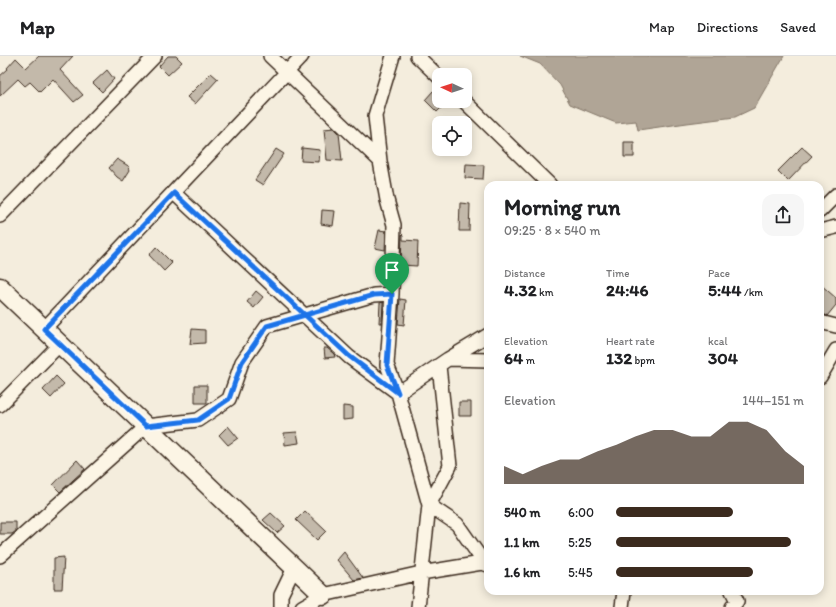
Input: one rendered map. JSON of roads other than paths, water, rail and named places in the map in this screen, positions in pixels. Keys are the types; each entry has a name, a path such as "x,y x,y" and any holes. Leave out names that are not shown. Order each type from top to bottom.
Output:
{"street":[{"path":"0,216 155,56"},
{"path":"270,56 380,161"},
{"path":"44,329 302,56"},
{"path":"393,56 375,116 380,161 387,200 394,225 392,294 387,365 398,393 429,505 457,524 484,560"},
{"path":"417,56 432,70"},
{"path":"471,108 546,181"},
{"path":"174,193 349,356 398,393"},
{"path":"824,207 836,195"},
{"path":"824,230 836,227"},
{"path":"0,287 323,595"},
{"path":"0,556 146,426 198,420 229,399 242,362 267,326 374,295 392,294"},
{"path":"824,323 836,326"},
{"path":"398,393 443,362 484,337"},
{"path":"0,405 60,344"},
{"path":"824,370 836,350"},
{"path":"443,362 484,360"},
{"path":"418,607 429,505 450,466 443,362"},
{"path":"302,607 323,595 421,573 484,564"},
{"path":"281,607 281,595 294,568"},
{"path":"622,607 624,595"},
{"path":"732,607 737,600 734,595"}]}
